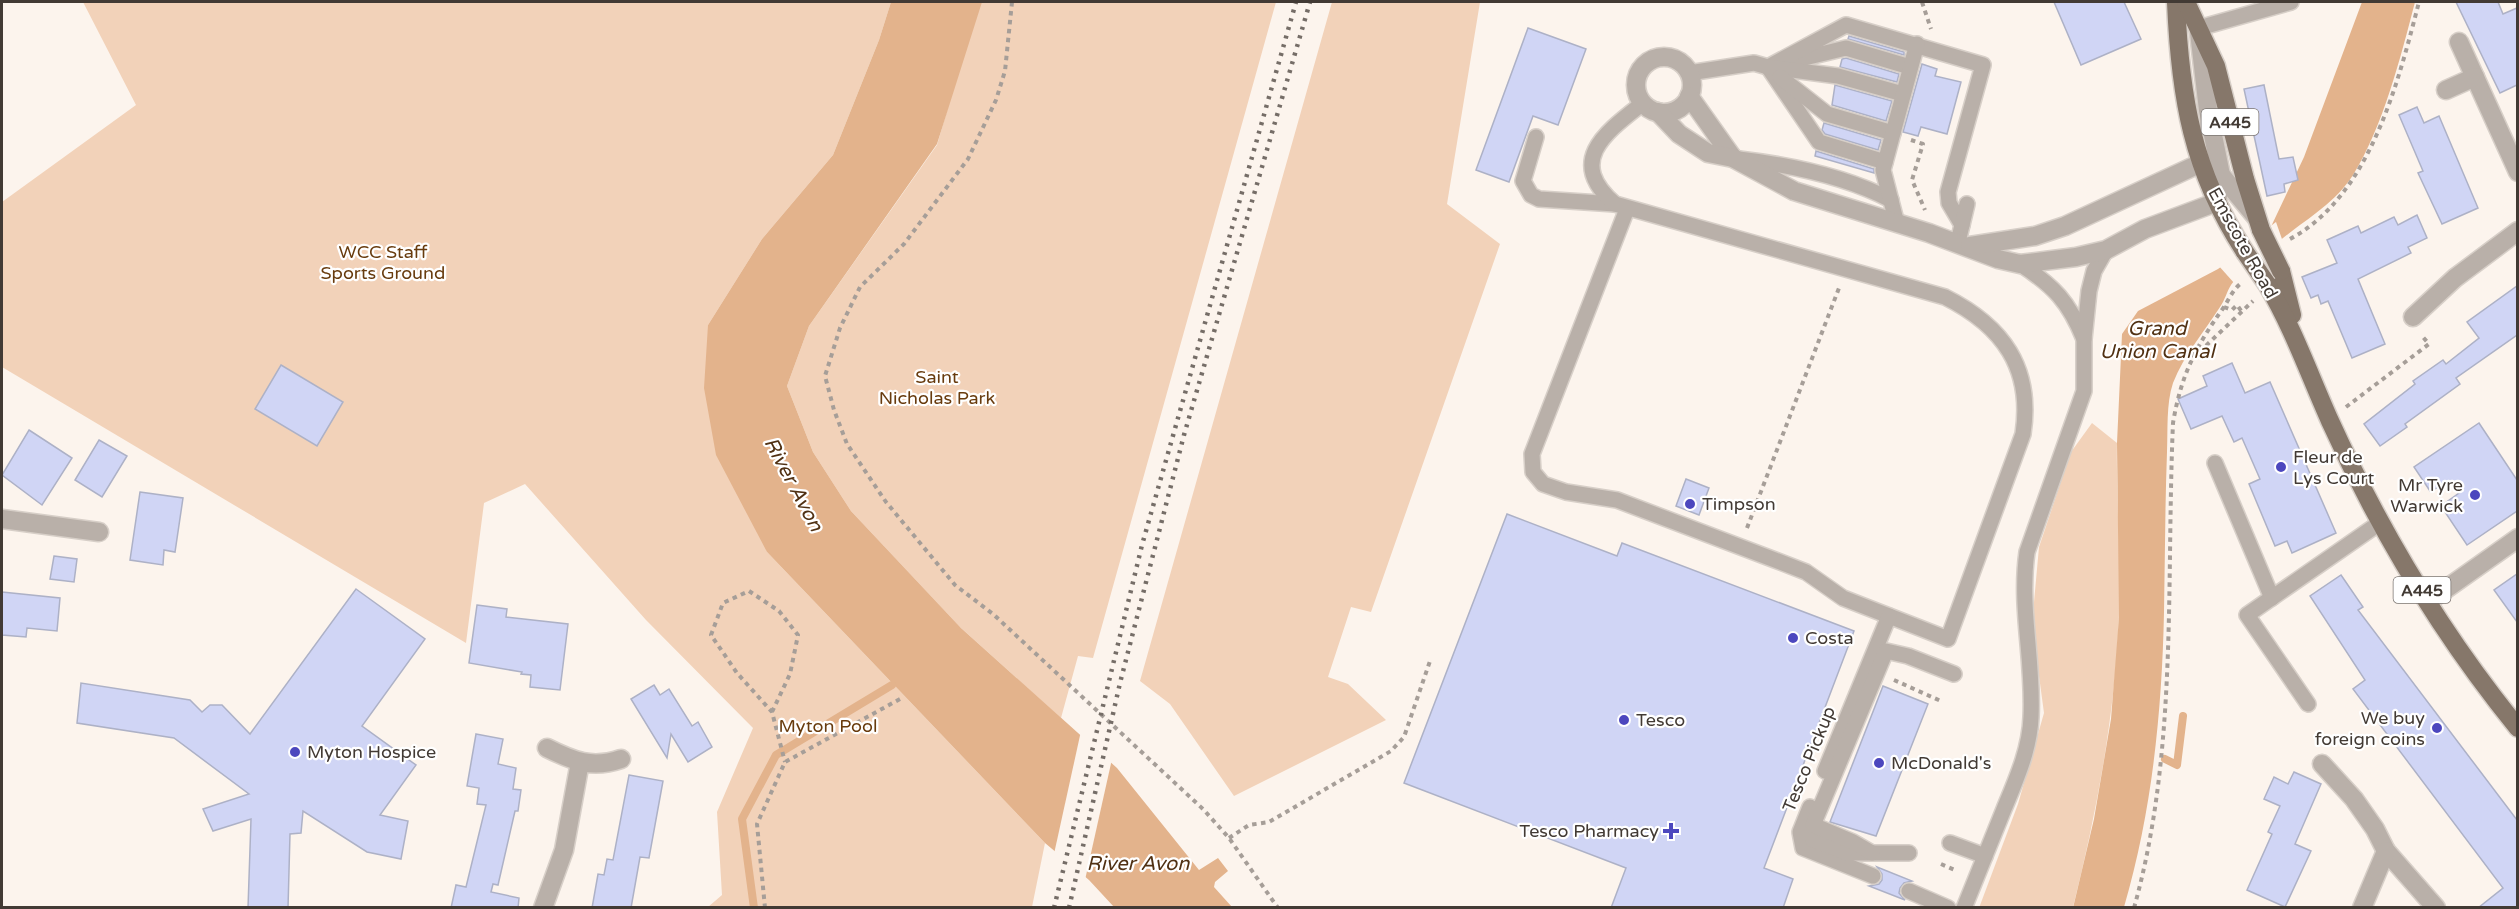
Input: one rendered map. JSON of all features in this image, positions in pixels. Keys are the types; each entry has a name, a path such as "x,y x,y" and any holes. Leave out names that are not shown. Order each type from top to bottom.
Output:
{"main road":[{"name":"Emscote Road","path":"2176,2 2180,74 2190,127 2201,163 2217,202 2262,290 2298,340"},
{"name":"Emscote Road","path":"2186,2 2216,66 2258,223 2281,271 2298,340 2330,420 2381,522 2429,601 2517,728"}],"street":[{"path":"1963,238 1998,259 2020,264 2066,259 2106,250 2145,229 2217,202 2221,175 2205,91 2199,28"},
{"path":"2459,42 2517,172"},
{"path":"1733,158 1689,96 1689,73 1684,65 1669,57 1652,59 1646,64 1637,79 1638,96 1679,134 1708,153 1733,158 1794,191 1897,224 1963,238 2035,236 2065,226 2201,163 2221,175 2258,223"},
{"path":"2446,90 2475,77"},
{"path":"1650,107 1676,110 1689,96"},
{"path":"2413,317 2455,278 2517,231"},
{"path":"2,519 99,532"},
{"path":"2429,601 2517,538"},
{"path":"547,748 580,762 601,765 621,759"},
{"path":"543,908 564,850 580,762"},
{"path":"2322,764 2354,799 2375,829 2386,851 2436,908"},
{"path":"2362,908 2386,851"}],"lane":[{"path":"2199,28 2291,2"},
{"path":"1768,67 1846,25 1917,44 1988,67 1948,192 1948,203 1963,238"},
{"path":"1897,224 1883,170 1917,44"},
{"path":"1768,67 1846,48 1910,67"},
{"path":"1689,73 1754,63 1768,67 1838,76 1903,94"},
{"path":"1768,67 1827,114 1893,133"},
{"path":"1768,67 1819,142 1885,162"},
{"path":"1621,207 1595,180 1593,158 1601,138 1650,107"},
{"path":"1536,136 1523,181 1531,195 1539,199 1621,207 1935,294 1973,313 2007,346 2018,368 2026,400 2023,434 1948,639 1844,598 1806,572 1617,500 1566,492 1543,484 1533,472 1532,454 1621,207"},
{"path":"1733,158 1777,164 1868,188 1891,200"},
{"path":"1963,238 1967,204"},
{"path":"1964,908 2019,772 2028,740 2032,696 2023,577 2027,552 2084,391 2084,339 2092,277 2106,250"},
{"path":"2020,264 2055,290 2074,312 2084,339"},
{"path":"2215,464 2272,598"},
{"path":"2308,704 2247,615 2381,522"},
{"name":"Tesco Pickup","path":"1873,876 1803,848 1800,832 1889,616"},
{"path":"1909,852 1847,853 1813,840 1813,825 1886,651 1908,656 1954,674"},
{"path":"1950,843 1985,856"},
{"path":"1909,891 1948,908"}],"path":[{"path":"1012,2 1005,71 996,100 968,159 904,244 860,287 840,328 825,376 834,410 847,444 886,502 955,585 993,614 1203,809 1229,838 1278,908"},
{"path":"1922,2 1931,31"},
{"path":"2286,241 2308,229 2334,204 2362,165 2401,71 2419,2"},
{"path":"1913,134 1911,141 1923,144 1912,180 1926,212 1935,214"},
{"path":"1744,536 1843,279"},
{"path":"2134,908 2159,775 2169,619 2173,423 2182,380 2190,360 2204,334 2235,288 2244,280"},
{"path":"2190,360 2242,312 2262,290"},
{"path":"2224,307 2232,310 2237,305 2242,312"},
{"path":"2330,420 2429,344 2414,326 2413,317"},
{"path":"765,908 757,824 785,762 772,712 737,673 711,635 723,603 749,591 779,611 798,635 790,674 772,712"},
{"path":"1229,838 1249,825 1269,822 1368,761 1391,751 1404,738 1430,661"},
{"path":"1878,672 1943,702"},
{"path":"785,762 900,699"}],"green space":[{"name":"WCC Staff Sports Ground","path":"83,2 891,2 879,40 833,155 762,239 708,325 767,552 1045,843 1032,907 708,907 722,895 717,812 753,728 646,620 525,484 484,503 466,643 2,367 2,202 136,105"},
{"name":"Saint Nicholas Park","path":"979,2 1276,2 1093,658 1078,656 1061,718 960,627 851,511 813,452 787,386 809,326 937,145"},
{"path":"1332,2 1480,2 1447,204 1500,244 1371,612 1351,607 1328,677 1348,684 1386,720 1234,796 1170,704 1140,681"},
{"path":"2092,423 2117,443 2119,616 2114,690 2104,763 2082,871 2073,907 1979,908 2018,804 2044,713 2032,624 2039,547 2071,452"}],"water":[{"name":"River Avon","path":"891,2 982,2 937,144 809,326 787,386 813,452 851,511 961,628 1117,768 1199,870 1218,858 1228,871 1215,882 1214,887 1232,907 1114,907 1089,880 1045,843 767,552 716,455 704,388 708,325 762,239 833,155 879,40"},
{"name":"Grand Union Canal","path":"2362,2 2415,2 2390,91 2364,156 2338,194 2321,210 2263,254 2236,279 2222,304 2188,353 2173,383 2168,417 2161,686 2154,761 2142,835 2124,907 2073,908 2094,819 2111,719 2119,617 2117,443 2122,334 2138,311 2218,269 2268,233 2304,157"}],"pier":[{"path":"2276,222 2283,242 2235,284 2218,265"},
{"path":"1081,731 1112,759 1085,880 1054,854"}],"building":[{"path":"2054,2 2124,2 2141,39 2081,65"},
{"path":"2456,2 2498,2 2503,14 2517,8 2517,85 2500,93"},
{"path":"1528,28 1586,49 1558,125 1533,116 1509,182 1476,170"},
{"path":"1849,36 1904,52 1904,55 1848,39"},
{"path":"1846,58 1899,74 1897,82 1840,67 1842,59"},
{"path":"1922,64 1937,69 1935,76 1961,82 1947,134 1921,127 1918,136 1903,132"},
{"path":"1835,85 1892,101 1886,121 1832,105"},
{"path":"2264,85 2279,159 2293,157 2298,180 2284,184 2285,192 2267,196 2244,89"},
{"path":"2417,107 2424,123 2439,116 2478,208 2442,224 2418,173 2423,171 2399,115"},
{"path":"1824,123 1881,140 1878,150 1825,134 1822,130"},
{"path":"1816,151 1874,169 1874,173 1815,156"},
{"path":"2417,215 2427,238 2408,247 2411,253 2358,279 2385,344 2352,358 2328,301 2321,304 2318,295 2311,298 2302,277 2337,263 2327,240 2358,226 2361,233 2394,217 2398,225"},
{"path":"2517,286 2517,335 2456,378 2460,384 2405,424 2407,427 2380,446 2364,424 2415,384 2413,381 2443,360 2446,364 2479,338 2467,322"},
{"name":"Fleur de Lys Court","path":"2232,363 2245,393 2270,382 2336,533 2292,553 2287,541 2275,546 2249,484 2260,479 2242,438 2234,442 2222,416 2191,429 2178,399 2207,386 2203,376"},
{"path":"281,365 343,402 317,446 255,409"},
{"name":"Mr Tyre Warwick","path":"2479,423 2517,480 2517,511 2467,545 2441,506 2459,493 2452,481 2430,491 2414,467"},
{"path":"29,430 72,458 42,505 2,475"},
{"path":"99,440 127,456 102,497 75,480"},
{"path":"1686,479 1709,488 1699,515 1676,506"},
{"path":"140,492 183,498 175,552 164,550 163,565 130,560"},
{"name":"Tesco","path":"1507,514 1617,556 1622,543 1854,631 1764,868 1793,879 1783,908 1611,908 1626,868 1404,783"},
{"path":"54,556 77,559 74,582 50,579"},
{"path":"2517,574 2517,622 2494,590"},
{"path":"2341,575 2363,607 2358,610 2517,820 2517,908 2478,908 2503,888 2353,689 2365,680 2310,596"},
{"name":"Myton Hospice","path":"356,589 425,639 362,726 416,765 380,815 408,821 401,859 367,852 303,811 301,833 290,834 288,908 248,908 251,819 213,831 203,809 249,794 174,738 77,723 81,683 190,700 202,712 210,705 222,705 250,734"},
{"path":"2,592 60,598 57,631 27,628 26,637 2,635"},
{"path":"477,605 507,609 506,617 568,624 560,690 530,687 531,675 521,674 522,672 469,663"},
{"path":"654,685 660,695 669,689 692,726 698,722 712,747 688,762 671,734 667,758 631,699"},
{"name":"McDonald's","path":"1883,686 1928,704 1876,836 1830,822"},
{"path":"476,734 503,739 498,764 516,768 513,789 521,790 518,811 515,811 498,885 493,884 491,892 519,898 518,908 451,908 456,885 466,887 486,805 477,804 479,788 467,786"},
{"path":"2294,772 2321,784 2295,844 2311,851 2285,907 2247,890 2272,834 2268,832 2280,806 2264,799 2274,777 2288,784"},
{"path":"629,775 663,781 649,858 640,857 631,908 592,908 598,874 604,875 607,859 613,860"},
{"path":"1877,867 1912,881 1904,883 1900,888 1899,893 1905,900 1869,886 1879,884 1882,880 1882,874"}],"waterway":[{"path":"754,908 742,819 776,755 892,685"},
{"path":"2165,759 2177,765 2183,716"}],"railway":[{"path":"1054,908 1142,545 1296,2"},
{"path":"1069,908 1120,683 1184,435 1310,2"}],"place":[{"name":"Fleur de Lys Court","path":"2281,467"},
{"name":"Mr Tyre Warwick","path":"2475,495"},
{"name":"Timpson","path":"1690,504"},
{"name":"Costa","path":"1793,638"},
{"name":"Tesco","path":"1624,720"},
{"name":"We buy foreign coins","path":"2437,728"},
{"name":"Myton Hospice","path":"295,752"},
{"name":"McDonald's","path":"1879,763"},
{"name":"Tesco Pharmacy","path":"1671,831"}],"park label":[{"name":"Myton Pool","path":"828,726"}]}
